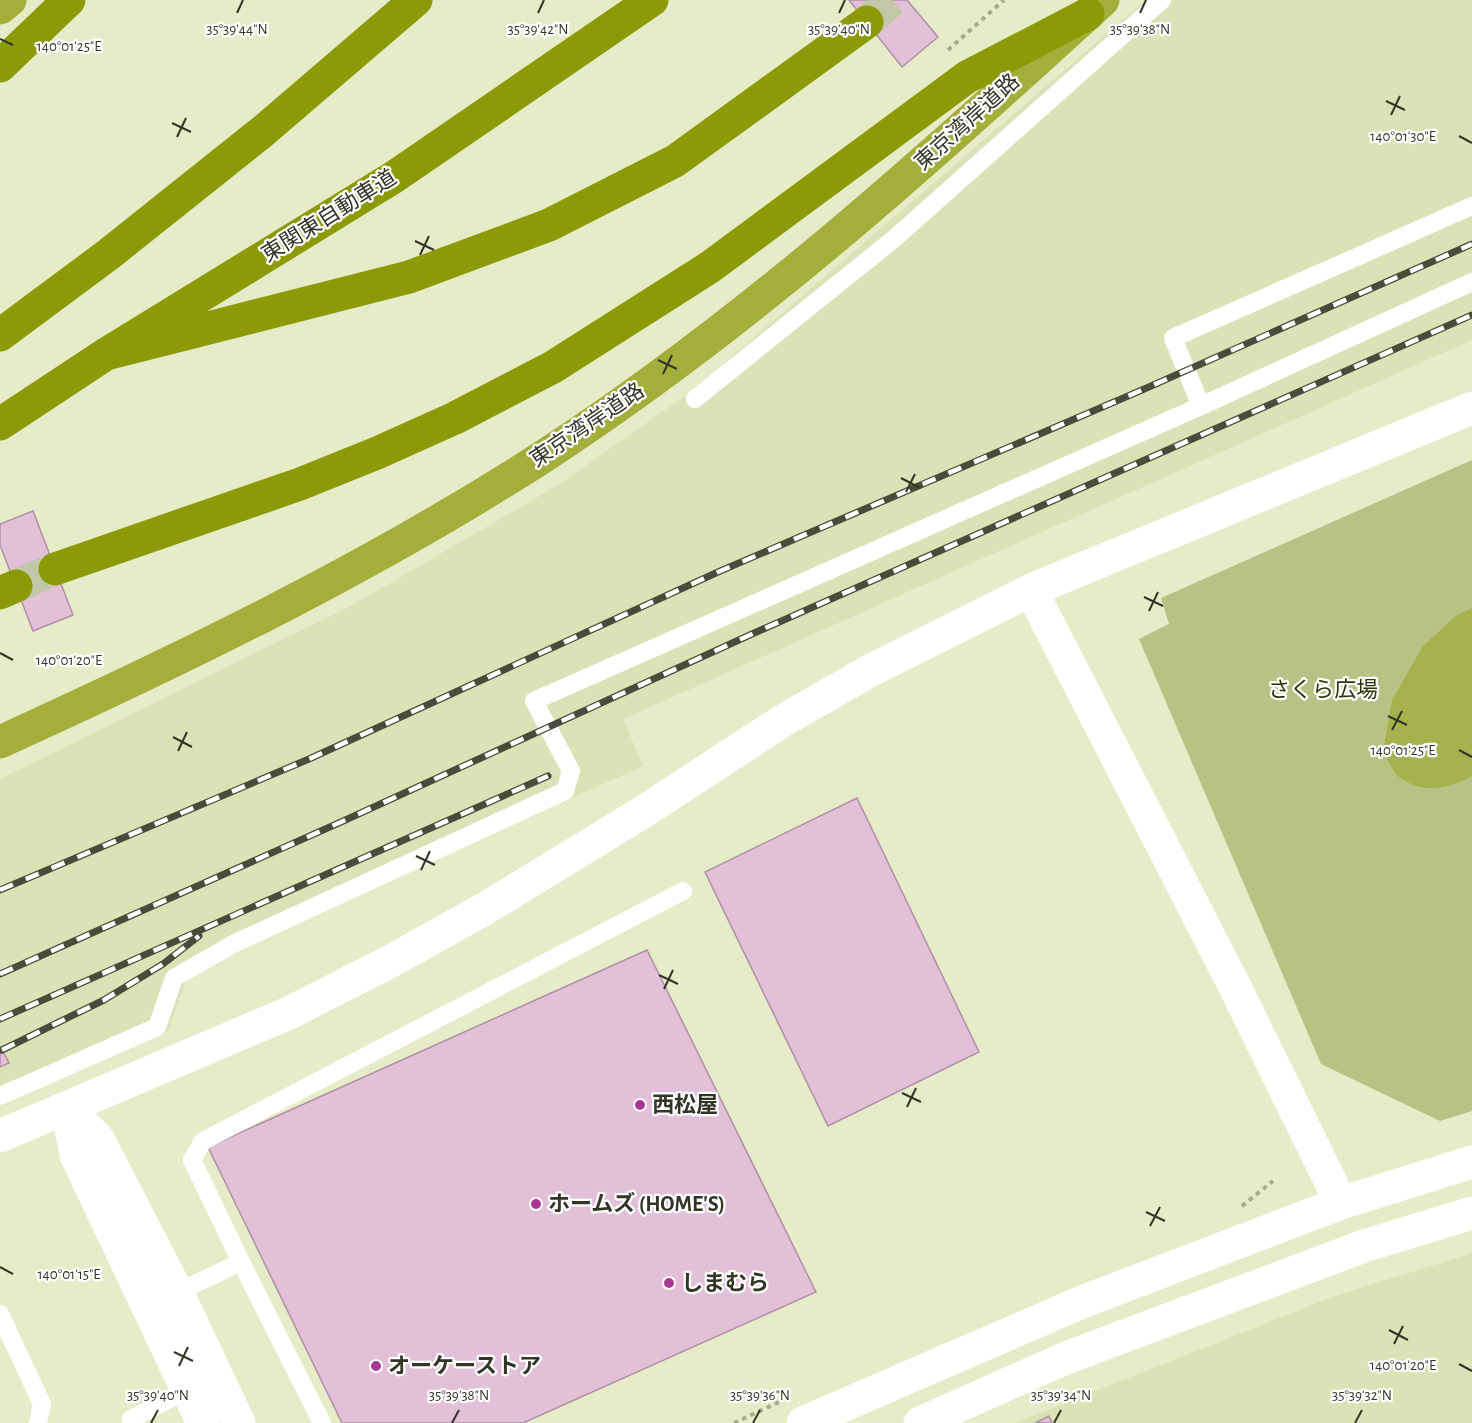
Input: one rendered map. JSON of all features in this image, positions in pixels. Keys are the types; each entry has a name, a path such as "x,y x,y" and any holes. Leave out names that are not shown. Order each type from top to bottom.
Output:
{"highway":[{"path":"0,8 10,0"},
{"path":"0,66 69,0"},
{"path":"0,335 109,254 262,132 416,0"},
{"name":"東関東自動車道","path":"0,423 106,354 394,177 652,0"},
{"path":"55,569 300,484 366,458 455,418 553,367 710,267 967,77 1095,7"},
{"name":"東京湾岸道路","path":"0,742 170,663 295,599 425,528 541,458 658,377 768,292 881,199 1095,7"},
{"path":"106,354 409,277 549,225 675,161 867,22"}],"street":[{"path":"0,1136 289,1013 391,961 486,908 643,812 784,720 873,669 1031,590 1472,408"},
{"path":"1031,590 1234,985 1341,1203"},
{"path":"67,1108 76,1155 239,1423"},
{"path":"803,1423 1082,1302 1341,1203 1472,1162"},
{"path":"920,1423 1066,1358 1364,1246 1472,1213"},
{"path":"163,1299 187,1390 203,1423"}],"lane":[{"path":"695,399 896,238 1162,0"},
{"path":"1202,406 1173,338 1472,206"},
{"path":"0,1096 157,1027 174,978 233,944 565,791 571,771 534,701 1202,406 1472,282"},
{"path":"322,1423 192,1160 204,1142 683,891"},
{"path":"163,1299 241,1262"},
{"path":"0,1314 42,1404 38,1423"},
{"path":"131,1419 187,1390"}],"path":[{"path":"943,54 1004,0"}],"shaded area":[{"path":"1146,0 1472,0 1472,340 623,719 643,766 243,947 186,981 168,1031 0,1106 0,779 351,606 560,484 693,390"},
{"path":"1472,608 1472,776 1445,787 1436,788 1408,783 1397,775 1383,752 1392,700 1423,646 1457,615"},
{"path":"1472,1253 1472,1423 1015,1423 1329,1298"}],"green space":[{"name":"さくら広場","path":"1472,460 1472,1111 1440,1121 1321,1064 1139,639 1169,624 1161,598"}],"building":[{"path":"849,0 907,0 938,37 902,67"},
{"path":"33,511 73,615 33,631 0,545 0,524"},
{"path":"857,798 979,1052 828,1126 705,872"},
{"path":"647,950 816,1292 523,1423 342,1423 208,1147"},
{"path":"0,1046 9,1063 0,1067"},
{"path":"1049,1416 1052,1423 1035,1423"}],"tunnel":[{"path":"867,22 892,0"},
{"path":"16,586 55,569"}],"railway":[{"path":"0,890 309,759 718,572 1142,390 1472,244"},
{"path":"0,974 341,822 752,634 1472,315"},
{"path":"0,1019 548,776"},
{"path":"2,1050 104,1000 163,964 199,936"}],"place":[{"name":"西松屋","path":"640,1105"},
{"name":"ホームズ (HOME'S)","path":"536,1204"},
{"name":"しまむら","path":"669,1283"},
{"name":"オーケーストア","path":"376,1366"}]}
